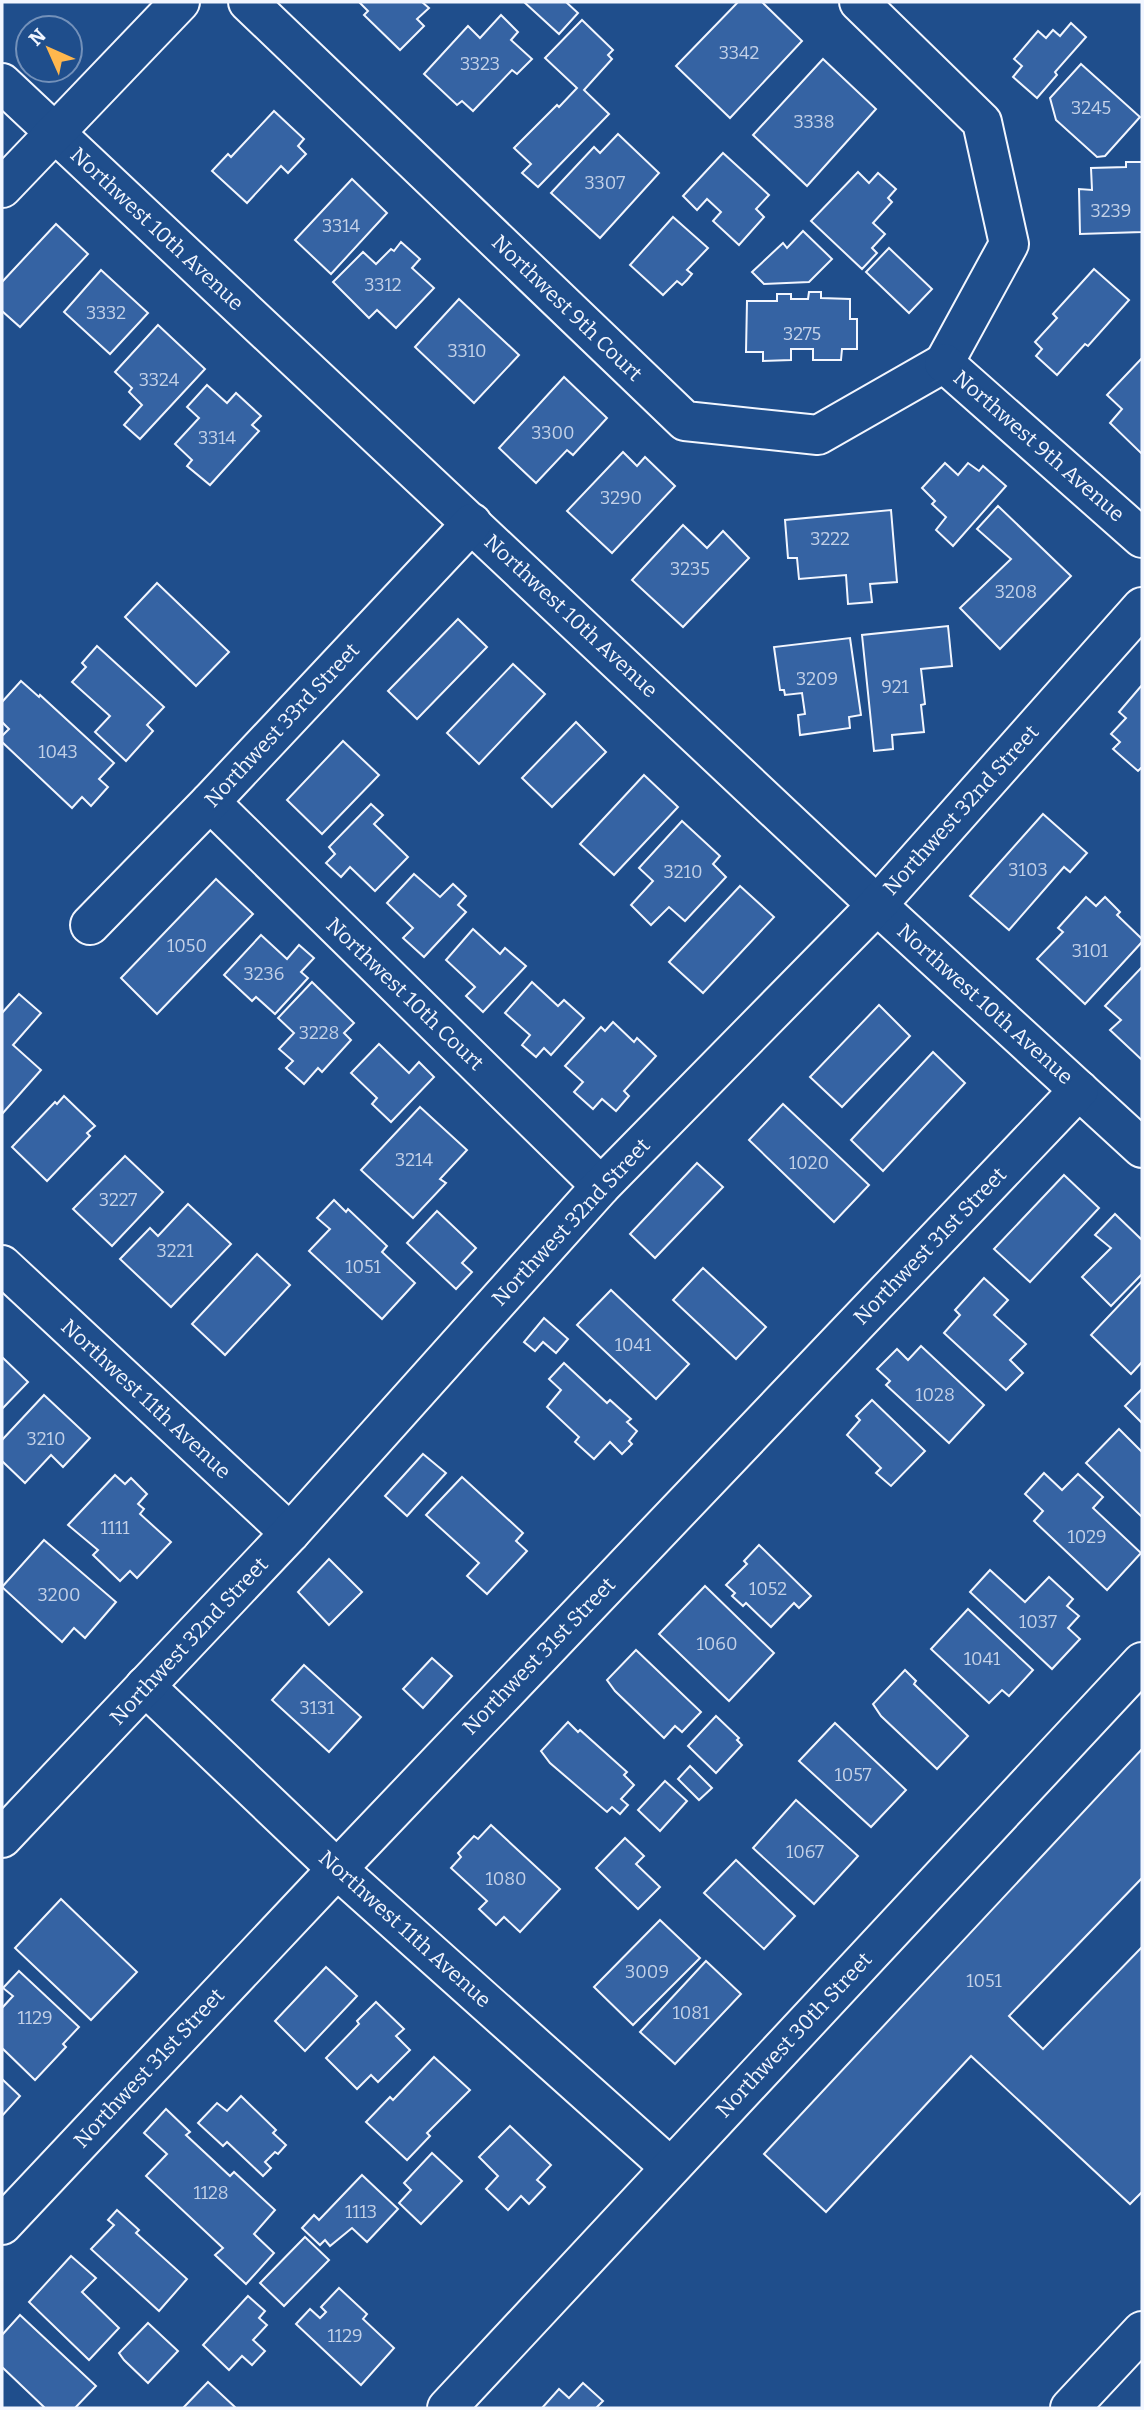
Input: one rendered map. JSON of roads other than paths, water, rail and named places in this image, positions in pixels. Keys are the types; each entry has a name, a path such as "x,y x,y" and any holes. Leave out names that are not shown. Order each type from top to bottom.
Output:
{"street":[{"path":"2,188 180,2"},
{"name":"Northwest 9th Court","path":"248,2 685,421 818,435 944,363"},
{"name":"Northwest 9th Avenue","path":"859,2 982,122 1009,244 944,363 1142,538"},
{"name":"Northwest 10th Avenue","path":"2,83 877,905 1142,1148"},
{"name":"Northwest 33rd Street","path":"90,925 210,802 472,523"},
{"name":"Northwest 32nd Street","path":"2,1838 290,1533 601,1186 877,905 1142,607"},
{"name":"Northwest 10th Court","path":"210,802 601,1186"},
{"name":"Northwest 31st Street","path":"2,2225 337,1868 1079,1090"},
{"name":"Northwest 11th Avenue","path":"2,1265 290,1533"},
{"name":"Northwest 30th Street","path":"447,2408 1142,1662"},
{"name":"Northwest 11th Avenue","path":"145,1686 337,1868 670,2167"},
{"path":"1070,2408 1142,2331"}]}
